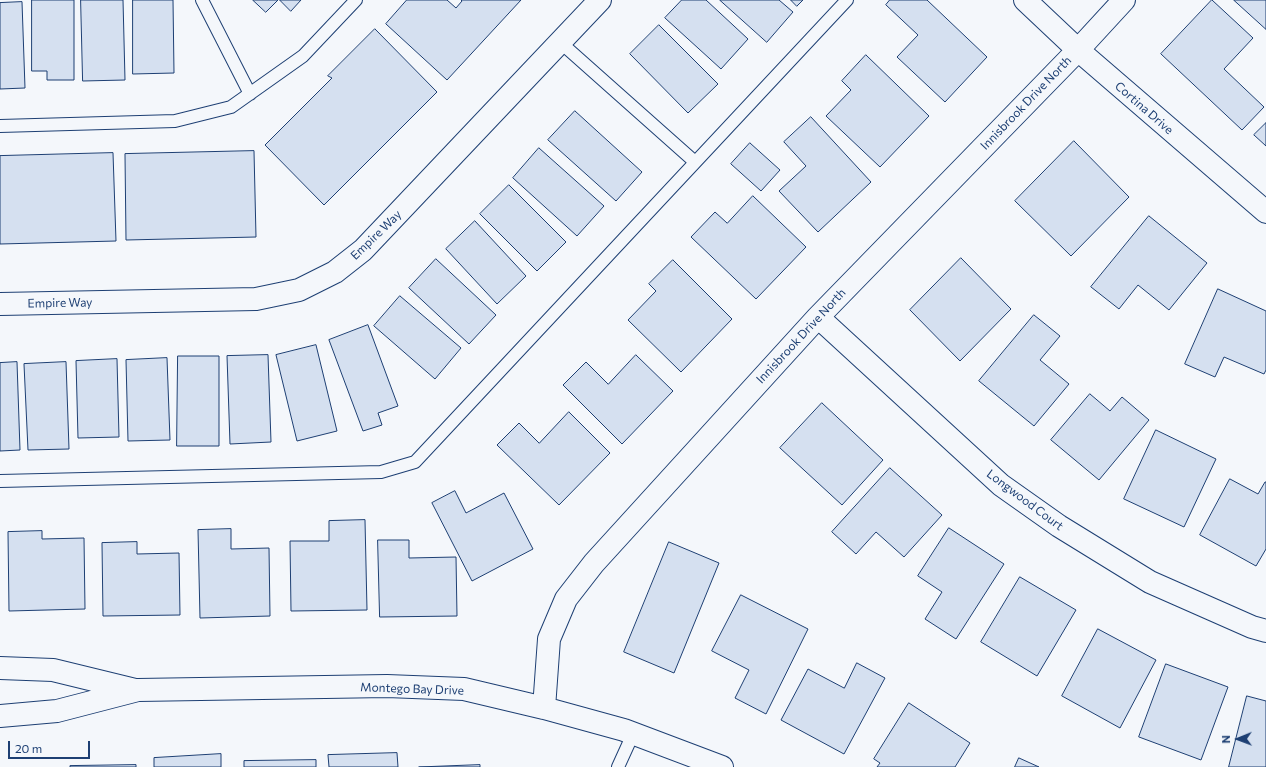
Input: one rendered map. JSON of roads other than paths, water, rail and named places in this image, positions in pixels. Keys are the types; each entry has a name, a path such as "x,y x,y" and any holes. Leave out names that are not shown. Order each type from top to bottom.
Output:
{"street":[{"name":"Empire Way","path":"0,304 256,299 299,290 335,272 364,250 600,0"},
{"name":"Cortina Drive","path":"1025,0 1078,50 1266,212"},
{"name":"Innisbrook Drive North","path":"544,708 549,639 566,599 594,563 818,317 1078,50 1124,0"},
{"name":"Longwood Court","path":"818,317 1001,485 1046,517 1150,582 1252,627 1266,631"},
{"name":"Montego Bay Drive","path":"0,668 53,670 138,690"},
{"name":"Montego Bay Drive","path":"0,716 56,711 138,690 387,686 464,689 544,708 633,734 722,767"}],"lane":[{"path":"202,0 250,94"},
{"path":"0,126 175,121 231,107 303,56 356,0"},
{"path":"0,481 381,472 415,462 848,0"},
{"path":"560,42 695,162"},
{"path":"618,767 633,734"}]}
